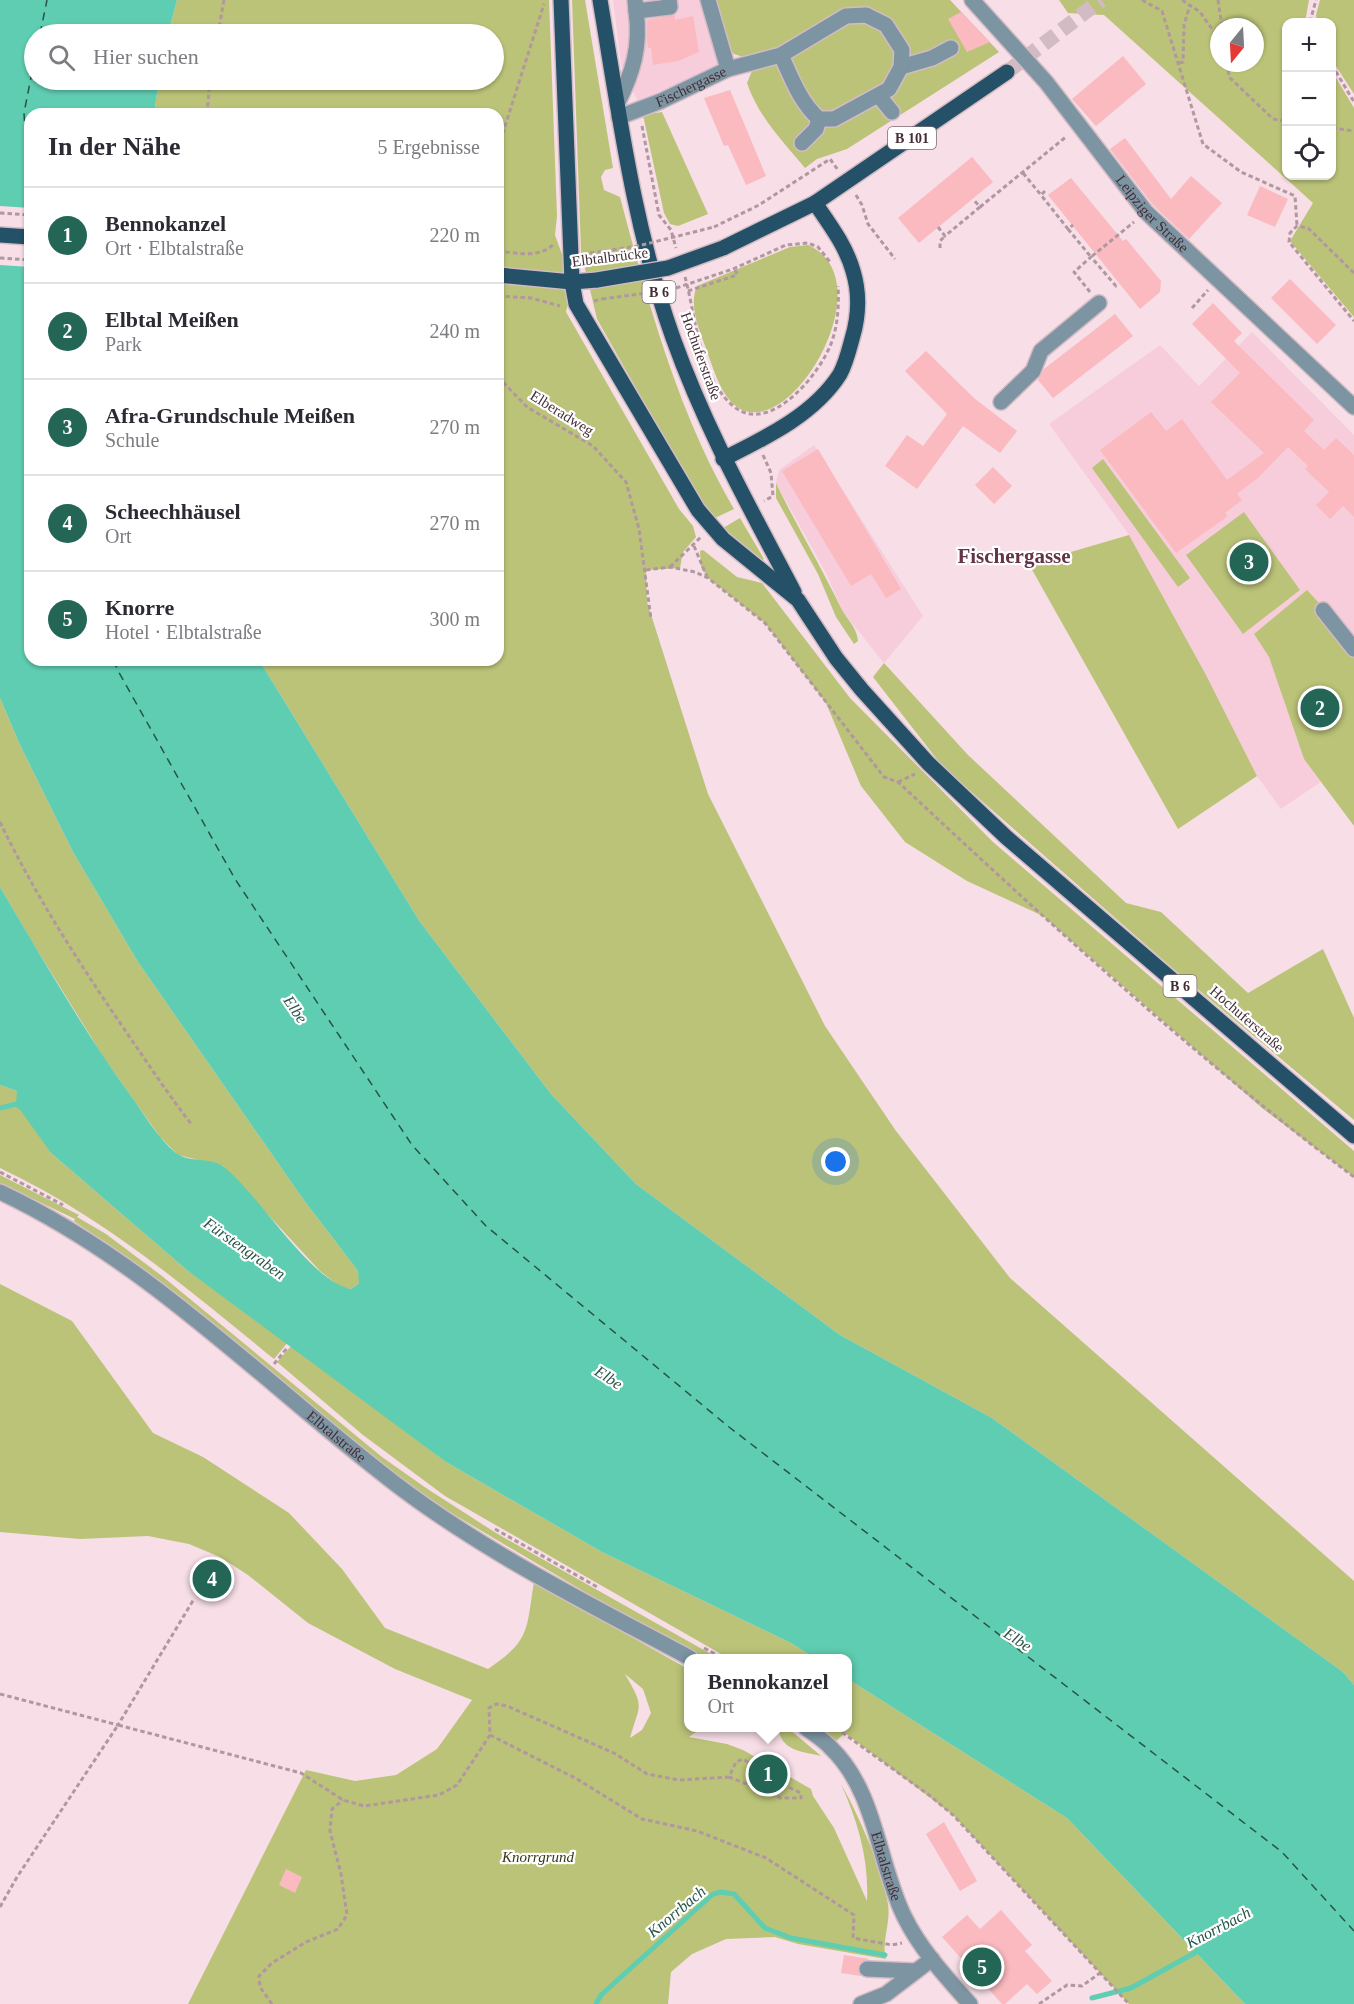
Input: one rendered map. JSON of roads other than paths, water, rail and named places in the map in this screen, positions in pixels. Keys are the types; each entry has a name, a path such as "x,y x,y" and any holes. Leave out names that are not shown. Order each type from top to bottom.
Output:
{"main road":[{"path":"561,0 572,282 576,304 698,510 723,539 798,600"},
{"name":"Hochuferstraße","path":"600,0 641,229 672,336 723,459 798,600 836,658 928,762 1005,837 1354,1136"},
{"name":"B 101","path":"815,203 1007,72"},
{"path":"723,459 756,442 803,412 822,396 842,370 855,330 859,297 853,271 842,244 815,203"},
{"name":"Elbtalbrücke","path":"504,276 572,282 668,268 723,248 815,203"},
{"path":"0,235 24,237"}],"street":[{"path":"618,110 634,70 640,34 635,6 670,8 669,0"},
{"name":"Fischergasse","path":"618,110 662,101 728,69 708,0"},
{"name":"Leipziger Straße","path":"972,0 1046,82 1146,212 1354,407"},
{"path":"728,69 781,55 846,16 866,15 886,26 902,50 901,68 890,89 834,119 819,119"},
{"path":"901,68 932,58 951,48"},
{"path":"781,55 798,91 819,119"},
{"path":"879,96 892,112"},
{"path":"802,143 816,129 819,119"},
{"path":"1001,402 1033,370 1041,351 1099,303"},
{"path":"1323,610 1354,649"},
{"name":"Elbtalstraße","path":"0,1191 70,1228 120,1262 192,1317 349,1448 445,1520 684,1656"},
{"name":"Elbtalstraße","path":"811,1732 831,1748 858,1788 873,1825 893,1890 918,1941 970,2004"},
{"path":"861,2004 887,1999 932,1959"},
{"path":"867,1969 916,1971"}],"water":[{"name":"Elbe","path":"0,0 177,0 171,24 24,24 24,90 158,90 155,108 24,108 24,666 263,666 420,922 551,1094 636,1184 840,1335 992,1418 1343,1672 1354,1685 1354,2004 1245,2004 1067,1818 852,1682 852,1654 809,1654 791,1643 602,1552 446,1462 188,1271 51,1153 16,1104 17,1091 0,1085 0,887 96,1045 163,1141 181,1156 213,1162 224,1167 253,1196 318,1270 335,1283 351,1289 359,1283 358,1271 303,1199 138,962 73,852 20,745 0,698"}],"waterway":[{"name":"Fürstengraben","path":"0,1108 16,1104 21,1107"},
{"name":"Knorrbach","path":"596,2004 601,1995 713,1894 721,1892 734,1894 765,1928 791,1938 885,1955"},
{"name":"Knorrbach","path":"1092,1998 1131,1988 1200,1950"}],"tunnel":[{"path":"1007,72 1101,0"}],"place":[{"name":"Afra-Grundschule Meißen","path":"1249,562"},
{"name":"Elbtal Meißen","path":"1320,708"},
{"name":"Scheechhäusel","path":"212,1579"},
{"name":"Bennokanzel","path":"768,1774"},
{"name":"Knorre","path":"982,1967"}],"district":[{"name":"Fischergasse","path":"1014,556"}],"park label":[{"name":"Knorrgrund","path":"538,1857"}]}
